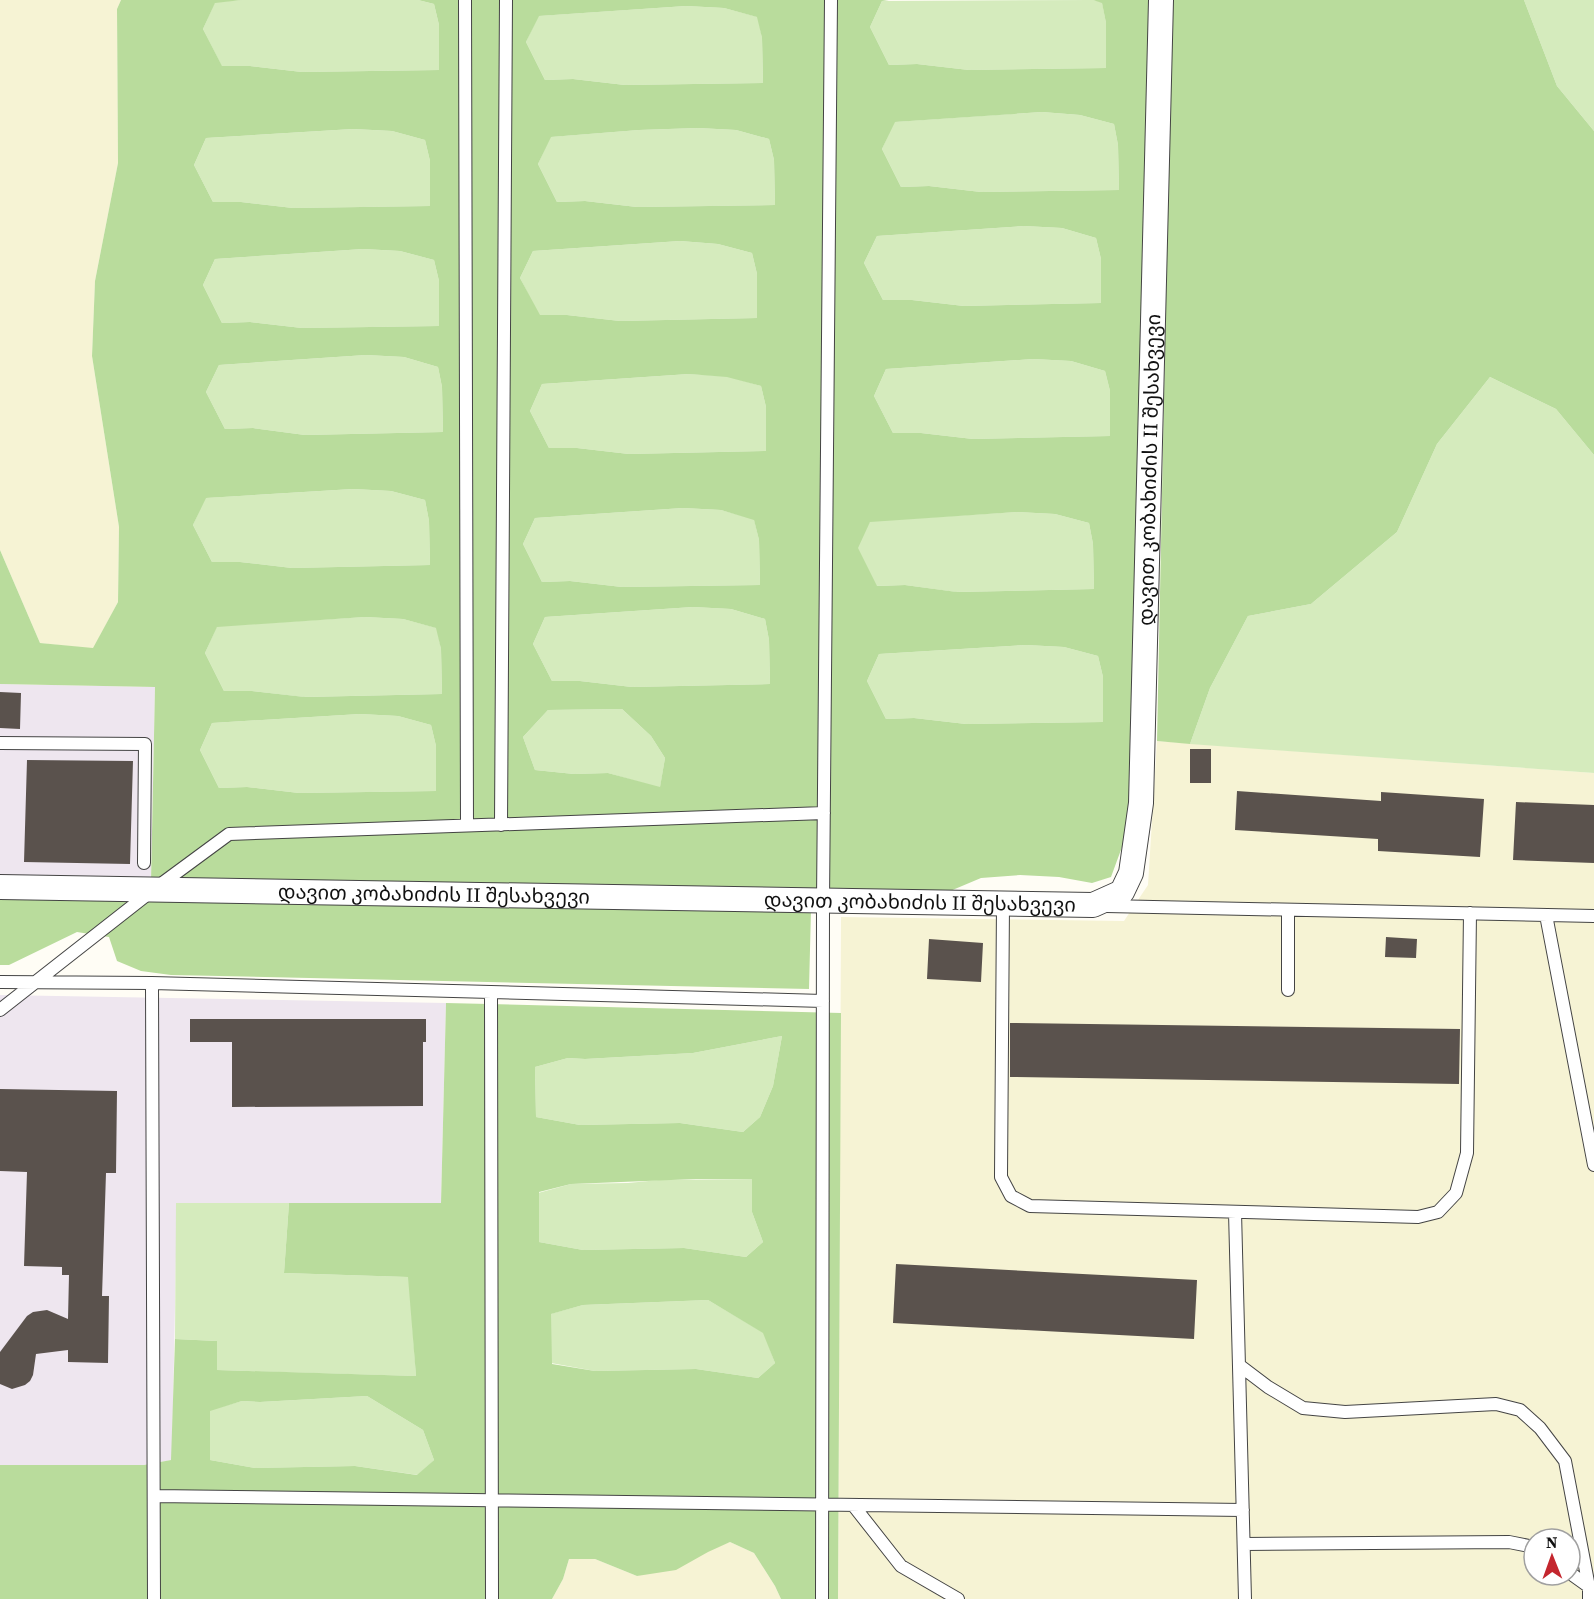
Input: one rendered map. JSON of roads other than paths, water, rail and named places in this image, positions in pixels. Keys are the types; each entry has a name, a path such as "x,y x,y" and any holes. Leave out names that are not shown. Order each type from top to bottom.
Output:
{"street":[{"name":"დავით კობახიძის II შესახვევი","path":"0,887 1093,905 1122,892 1131,873 1141,803 1161,0"}],"lane":[{"path":"465,0 467,825"},
{"path":"501,825 506,0"},
{"path":"822,1599 823,901 831,0"},
{"path":"0,743 145,744 144,863"},
{"path":"0,1010 153,890 229,834 824,813"},
{"path":"1003,904 1001,1177 1011,1197 1030,1206 1418,1217 1438,1212 1456,1192 1467,1153 1470,914"},
{"path":"1093,905 1594,916"},
{"path":"1288,910 1288,990"},
{"path":"1546,915 1594,1165"},
{"path":"0,982 152,983 823,1001"},
{"path":"152,983 154,1599"},
{"path":"491,992 492,1599"},
{"path":"1235,1212 1245,1599"},
{"path":"1239,1365 1268,1387 1303,1408 1345,1412 1496,1404 1520,1410 1540,1428 1565,1461 1591,1592"},
{"path":"154,1496 1243,1510"},
{"path":"853,1505 901,1566 958,1599"},
{"path":"1244,1544 1509,1542 1522,1545"}]}
